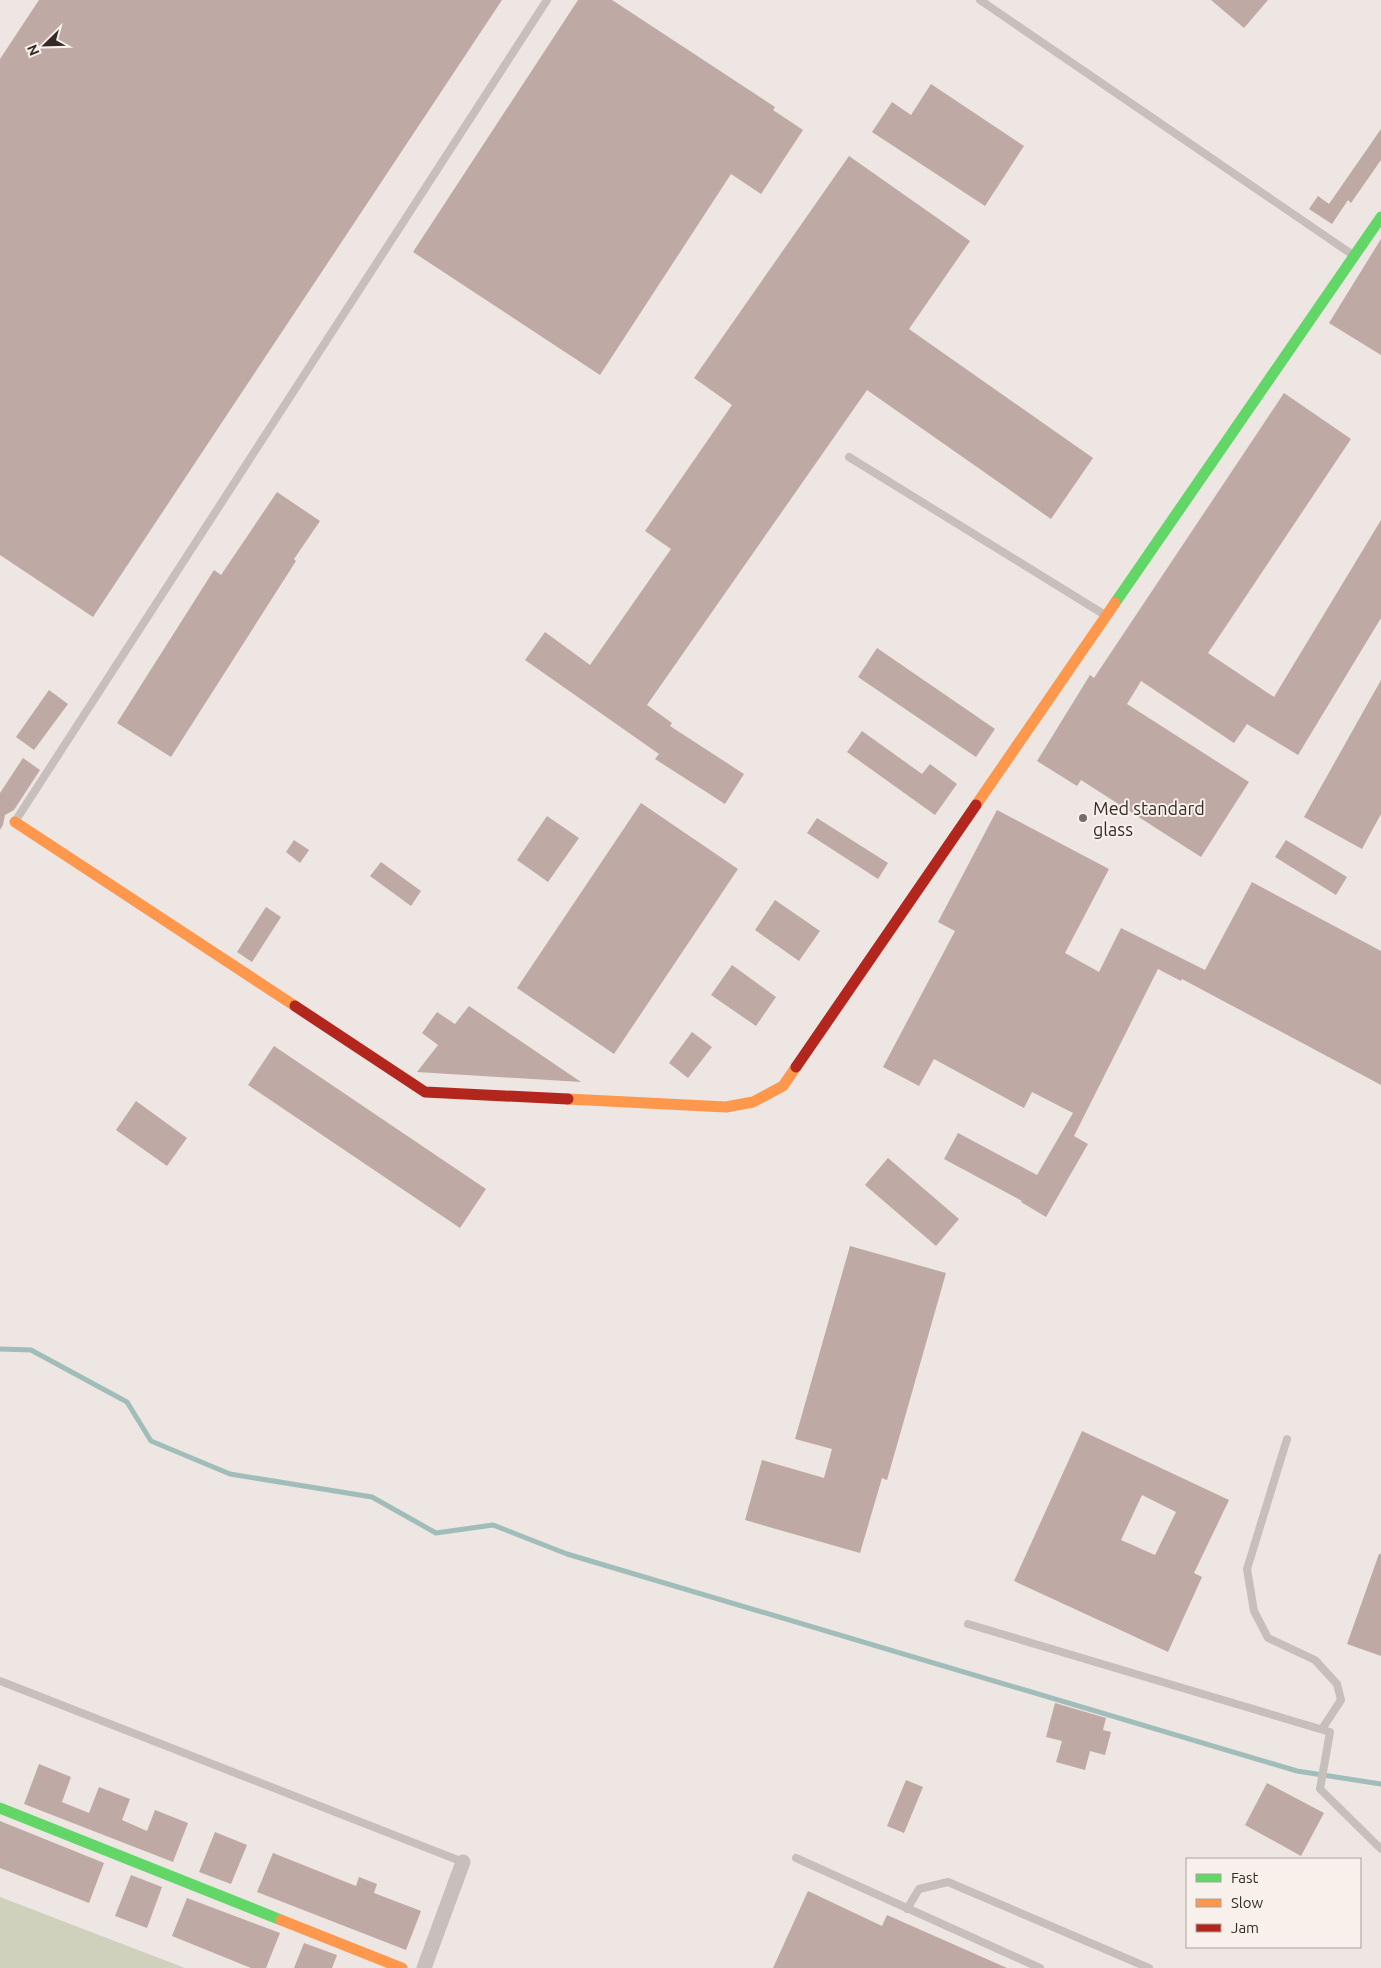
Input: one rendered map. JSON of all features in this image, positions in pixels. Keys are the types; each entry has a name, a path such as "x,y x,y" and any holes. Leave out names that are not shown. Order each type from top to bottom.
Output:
{"street":[{"path":"15,822 425,1092 726,1107 753,1102 783,1086 1381,216"},
{"path":"0,1808 402,1968"},
{"path":"424,1968 463,1862"}],"lane":[{"path":"15,822 547,0"},
{"path":"980,0 1354,256"},
{"path":"849,457 1107,616"},
{"path":"1287,1439 1247,1569 1254,1611 1268,1638 1316,1660 1337,1684 1340,1700 1326,1730 1320,1789 1381,1849"},
{"path":"968,1624 1326,1730"},
{"path":"0,1681 463,1862"},
{"path":"796,1858 1040,1968"},
{"path":"907,1908 919,1889 948,1882 1149,1968"}],"green space":[{"path":"0,1897 185,1968 0,1968"}],"building":[{"path":"39,0 502,0 93,617 0,555 0,59"},
{"path":"578,0 612,0 775,107 773,110 803,130 761,194 731,174 600,375 413,252"},
{"path":"1211,0 1268,0 1244,28"},
{"path":"931,84 1024,146 985,206 872,132 892,102 911,115"},
{"path":"1381,129 1381,160 1351,203 1348,200 1332,224 1309,209 1318,196 1329,204"},
{"path":"849,156 970,241 909,329 1093,458 1051,519 867,390 647,705 672,723 670,726 744,774 725,804 655,759 659,754 525,660 545,632 590,665 671,549 645,531 732,405 694,378"},
{"path":"1381,239 1381,355 1329,323"},
{"path":"1284,393 1351,439 1208,653 1274,697 1381,520 1381,618 1298,755 1247,724 1234,743 1141,681 1127,704 1249,782 1201,857 1081,780 1077,786 1037,761 1090,675 1094,678"},
{"path":"277,492 320,521 294,559 296,561 171,757 117,723 214,570 221,575"},
{"path":"877,648 995,729 976,757 858,677"},
{"path":"1381,680 1381,814 1362,849 1304,817"},
{"path":"49,690 68,704 34,750 16,737"},
{"path":"862,731 922,774 930,764 957,784 935,815 847,752"},
{"path":"23,758 40,770 14,810 5,815 0,830 0,793"},
{"path":"641,803 738,869 614,1054 517,988"},
{"path":"997,810 1109,869 1065,953 1099,972 1121,928 1205,970 1252,882 1381,951 1381,1085 1182,979 1181,981 1158,969 1074,1136 1088,1144 1046,1217 1022,1201 944,1159 958,1133 1037,1175 1073,1113 1032,1092 1024,1108 934,1059 919,1086 883,1067 955,931 938,922"},
{"path":"547,816 579,838 548,882 517,860"},
{"path":"817,818 888,863 878,879 807,833"},
{"path":"294,840 309,850 300,863 286,852"},
{"path":"1286,840 1347,877 1336,895 1275,857"},
{"path":"381,862 421,891 411,906 370,876"},
{"path":"775,900 820,931 799,961 755,930"},
{"path":"266,907 281,917 252,962 237,952"},
{"path":"732,965 776,997 756,1026 711,995"},
{"path":"469,1006 581,1082 417,1072 438,1045 422,1033 437,1012 455,1024"},
{"path":"692,1032 712,1047 688,1078 669,1063"},
{"path":"274,1046 486,1189 460,1228 248,1085"},
{"path":"136,1101 187,1138 167,1166 116,1130"},
{"path":"888,1158 959,1219 936,1246 865,1185"},
{"path":"850,1246 946,1273 887,1480 882,1478 860,1553 745,1520 762,1460 824,1478 832,1449 795,1439"},
{"path":"1082,1431 1229,1500 1194,1573 1202,1577 1168,1652 1014,1581","holes":["1142,1495 1176,1512 1155,1555 1121,1540"]},
{"path":"1379,1554 1381,1554 1381,1656 1347,1644"},
{"path":"1055,1703 1106,1718 1103,1730 1111,1732 1105,1755 1090,1751 1085,1770 1056,1762 1062,1741 1046,1737"},
{"path":"39,1764 71,1777 62,1802 89,1813 99,1787 130,1799 122,1820 147,1831 155,1810 188,1823 173,1862 24,1804"},
{"path":"906,1780 923,1787 904,1833 887,1826"},
{"path":"1267,1783 1324,1813 1301,1856 1245,1825"},
{"path":"0,1821 104,1863 89,1903 0,1868"},
{"path":"215,1832 247,1845 231,1884 199,1872"},
{"path":"273,1853 356,1886 359,1877 377,1884 374,1893 421,1911 406,1950 257,1892"},
{"path":"131,1875 162,1887 147,1928 115,1916"},
{"path":"808,1891 882,1926 887,1915 1007,1968 773,1968"},
{"path":"187,1898 280,1933 266,1968 251,1968 172,1936"},
{"path":"304,1943 337,1955 332,1968 294,1968"}],"waterway":[{"path":"0,1349 31,1350 127,1402 151,1441 230,1474 372,1497 436,1533 493,1525 567,1554 1297,1771 1381,1784"}],"traffic: fast":[{"path":"1115,603 1381,217"},
{"path":"0,1808 281,1920"}],"traffic: slow":[{"path":"976,805 1115,603"},
{"path":"15,822 295,1006"},
{"path":"568,1099 726,1107 753,1102 783,1086 796,1067"},
{"path":"281,1920 402,1968"}],"traffic: jam":[{"path":"796,1067 976,805"},
{"path":"295,1006 425,1092 568,1099"}],"place":[{"name":"Med standard glass","path":"1083,818"}]}
